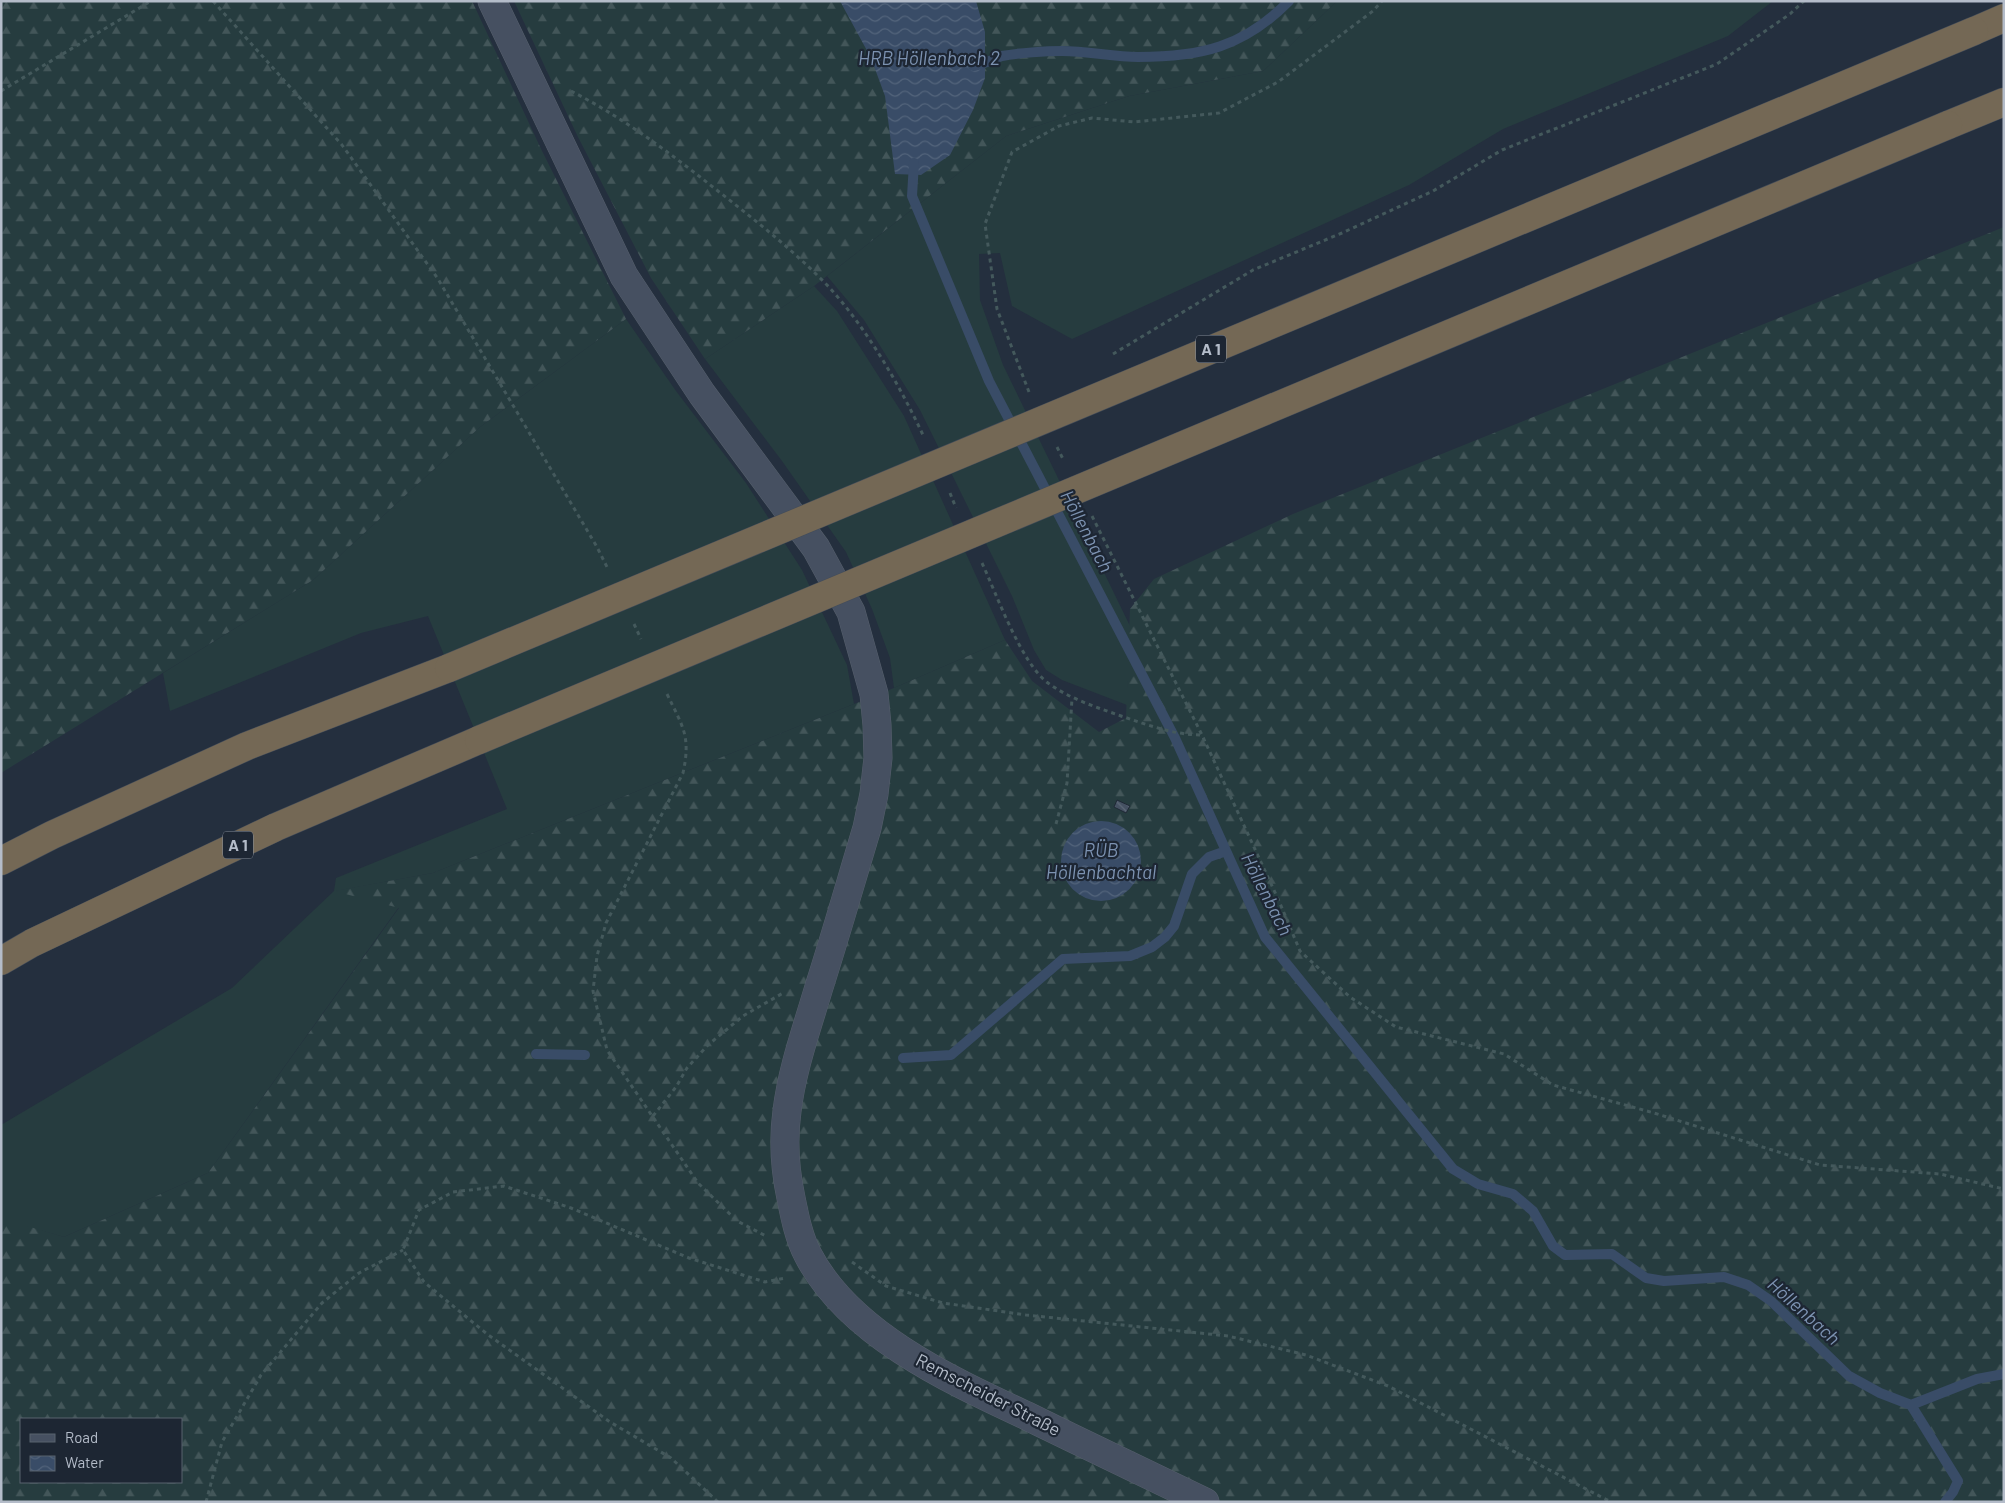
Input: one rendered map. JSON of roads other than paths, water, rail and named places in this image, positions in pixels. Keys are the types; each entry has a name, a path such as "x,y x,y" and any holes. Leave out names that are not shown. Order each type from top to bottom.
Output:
{"highway":[{"name":"A 1","path":"1,861 52,835 247,746 449,668 2004,18"},
{"name":"A 1","path":"1,961 32,943 276,827 479,740 2004,102"}],"main road":[{"name":"Remscheider Straße","path":"492,1 624,276 702,394 816,548 851,612 874,694 878,758 874,794 867,828 792,1083 786,1127 785,1157 788,1187 794,1217 810,1258 836,1294 857,1316 923,1363 980,1394 1205,1502"}],"water":[{"name":"HRB Höllenbach 2","path":"840,1 976,1 985,32 985,78 973,110 950,155 921,175 895,174 885,96 871,58"},
{"name":"RÜB Höllenbachtal","path":"1101,821 1116,824 1129,833 1138,846 1141,861 1138,876 1129,889 1116,898 1101,901 1086,898 1073,889 1064,876 1061,861 1064,846 1073,833 1086,824"}],"waterway":[{"path":"973,66 1002,56 1040,52 1072,51 1138,57 1182,55 1202,51 1238,39 1272,17 1289,1"},
{"name":"Höllenbach","path":"914,163 912,196 989,381 1175,738 1265,937 1453,1169 1478,1184 1513,1194 1533,1211 1553,1246 1565,1255 1612,1254 1646,1278 1664,1281 1724,1277 1748,1285 1771,1301 1849,1376 1880,1393 1911,1405 1958,1481 1953,1492 1945,1502"},
{"path":"903,1058 951,1055 1063,959 1130,956 1152,947 1165,937 1174,926 1192,874 1209,857 1226,851"},
{"path":"536,1054 585,1055"},
{"path":"1911,1405 1977,1379 2004,1374"}]}
